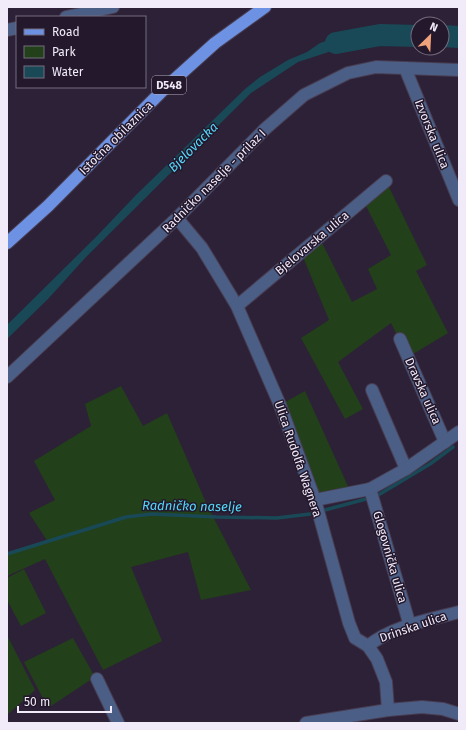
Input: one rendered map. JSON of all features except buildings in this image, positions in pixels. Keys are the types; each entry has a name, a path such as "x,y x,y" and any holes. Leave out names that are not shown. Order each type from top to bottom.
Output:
{"main road":[{"name":"Istočna obilaznica","path":"7,243 48,206 165,88 215,43 265,7"}],"street":[{"path":"70,16 111,7"},
{"name":"Radničko naselje - prilaz I","path":"7,377 177,218 265,129 304,95 348,73 376,67 459,70"},
{"name":"Izvorska ulica","path":"404,68 459,200"},
{"name":"Bjelovarska ulica","path":"237,306 386,181"},
{"name":"Ulica Rudolfa Wagnera","path":"177,218 202,248 237,306 280,404 315,500 349,622 355,638 368,646 378,659 386,682 388,710"},
{"name":"Dravska ulica","path":"315,500 370,489 406,469 454,439 400,339"},
{"path":"372,390 406,469"},
{"name":"Glogovnička ulica","path":"370,489 410,626"},
{"name":"Drinska ulica","path":"368,646 379,637 410,626 459,612"},
{"path":"96,678 118,723"},
{"path":"306,723 388,710 422,707 443,709 459,714"}],"green space":[{"path":"386,181 427,265 416,271 448,333 408,357 391,323 338,362 363,409 345,419 301,338 329,320 301,252 319,237 352,302 377,289 368,269 391,255 363,200"},
{"path":"121,386 143,426 167,413 207,505 251,590 201,600 188,552 131,567 162,641 103,670 45,559 7,576 7,554 48,542 29,513 55,500 34,461 91,426 85,404"},
{"path":"305,391 351,493 315,500 280,405"},
{"path":"24,569 46,613 21,626 7,600 7,578"},
{"path":"7,635 35,690 7,715"},
{"path":"73,638 95,677 48,708 24,662"}],"water":[{"path":"335,38 365,38 343,45 338,49 298,62 251,93 86,257 48,299 7,339 7,325 136,195 245,89 260,77 288,60 307,52 320,43"}],"waterway":[{"name":"Bjelovacka","path":"336,43 380,35 410,36"},
{"name":"Bjelovacka","path":"450,36 459,37"},
{"name":"Radničko naselje","path":"380,494 430,464 453,447"},
{"name":"Radničko naselje","path":"325,510 366,499"},
{"name":"Radničko naselje","path":"7,554 126,517 152,514 277,518 310,514"}]}
